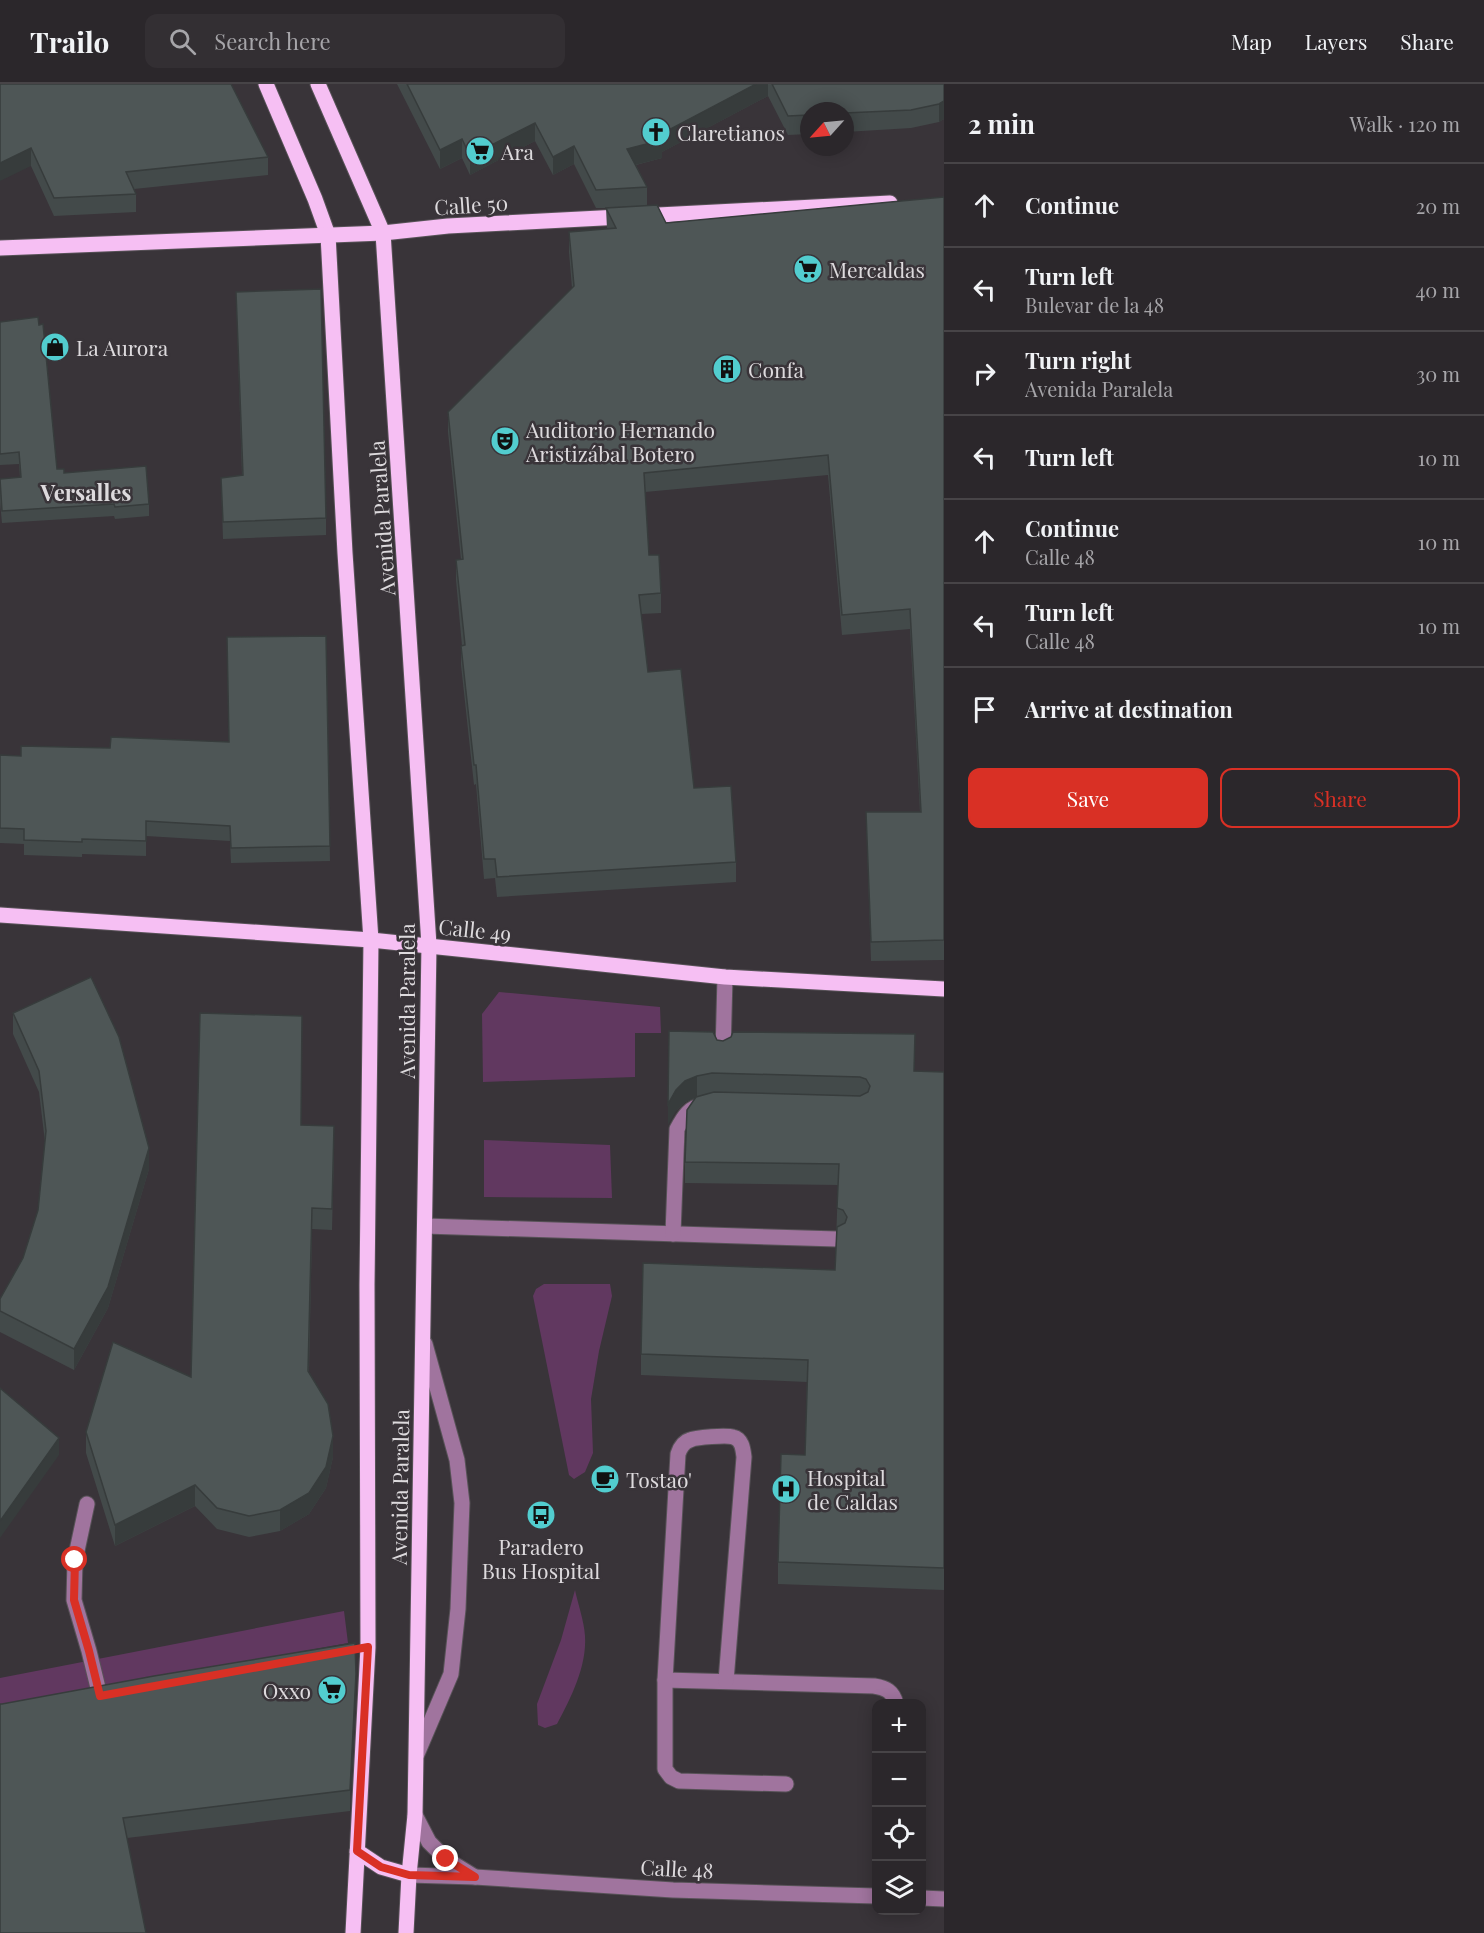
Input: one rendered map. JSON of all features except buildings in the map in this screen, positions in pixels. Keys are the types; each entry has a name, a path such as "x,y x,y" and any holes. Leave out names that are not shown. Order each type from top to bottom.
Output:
{"main road":[{"name":"Avenida Paralela","path":"266,84 328,235 345,553 371,940 367,1285 369,1480 353,1933"},
{"name":"Avenida Paralela","path":"318,84 383,233 429,945 415,1815 406,1933"},
{"name":"Calle 50","path":"0,248 383,233 448,226 909,202"},
{"name":"Calle 49","path":"0,915 371,940 725,977 944,989"},
{"path":"357,1851 381,1867 409,1875"}],"street":[{"path":"723,1053 725,977"},
{"path":"673,1234 677,1129 685,1113 697,1106 713,1104"},
{"path":"425,1226 837,1239"},
{"path":"416,1757 451,1674 458,1609 462,1503 457,1460 422,1336"},
{"path":"726,1682 744,1457 743,1448 733,1436 689,1440 681,1446 678,1454 666,1680 665,1769 671,1777 680,1781 786,1784"},
{"path":"87,1504 75,1560 74,1600 100,1696"},
{"path":"666,1680 874,1686 885,1687 895,1699"},
{"name":"Calle 48","path":"415,1815 429,1842 446,1859 475,1877"},
{"name":"Calle 48","path":"409,1875 673,1890 872,1896"},
{"path":"926,1898 944,1899"}],"shaded area":[{"path":"499,992 660,1007 661,1033 635,1033 635,1077 483,1082 482,1014"},
{"path":"484,1140 610,1145 612,1198 484,1197"},
{"path":"544,1284 610,1284 612,1296 591,1399 593,1453 585,1472 574,1479 569,1475 533,1296 536,1289"},
{"path":"575,1590 584,1630 585,1647 581,1670 573,1693 557,1724 545,1728 538,1725 537,1704 561,1640"},
{"path":"344,1611 348,1643 0,1707 0,1678"}],"place":[{"name":"Claretianos","path":"656,132"},
{"name":"Ara","path":"480,151"},
{"name":"Mercaldas","path":"808,269"},
{"name":"La Aurora","path":"55,347"},
{"name":"Confa","path":"727,369"},
{"name":"Auditorio Hernando Aristizábal Botero","path":"505,441"},
{"name":"Tostao'","path":"605,1479"},
{"name":"Hospital de Caldas","path":"786,1489"},
{"name":"Paradero Bus Hospital","path":"541,1515"},
{"name":"Oxxo","path":"332,1690"}],"district":[{"name":"Versalles","path":"86,492"}],"route":[{"path":"75,1560 74,1600 100,1696 368,1647 357,1851 381,1867 409,1875 475,1877 446,1859"}]}
